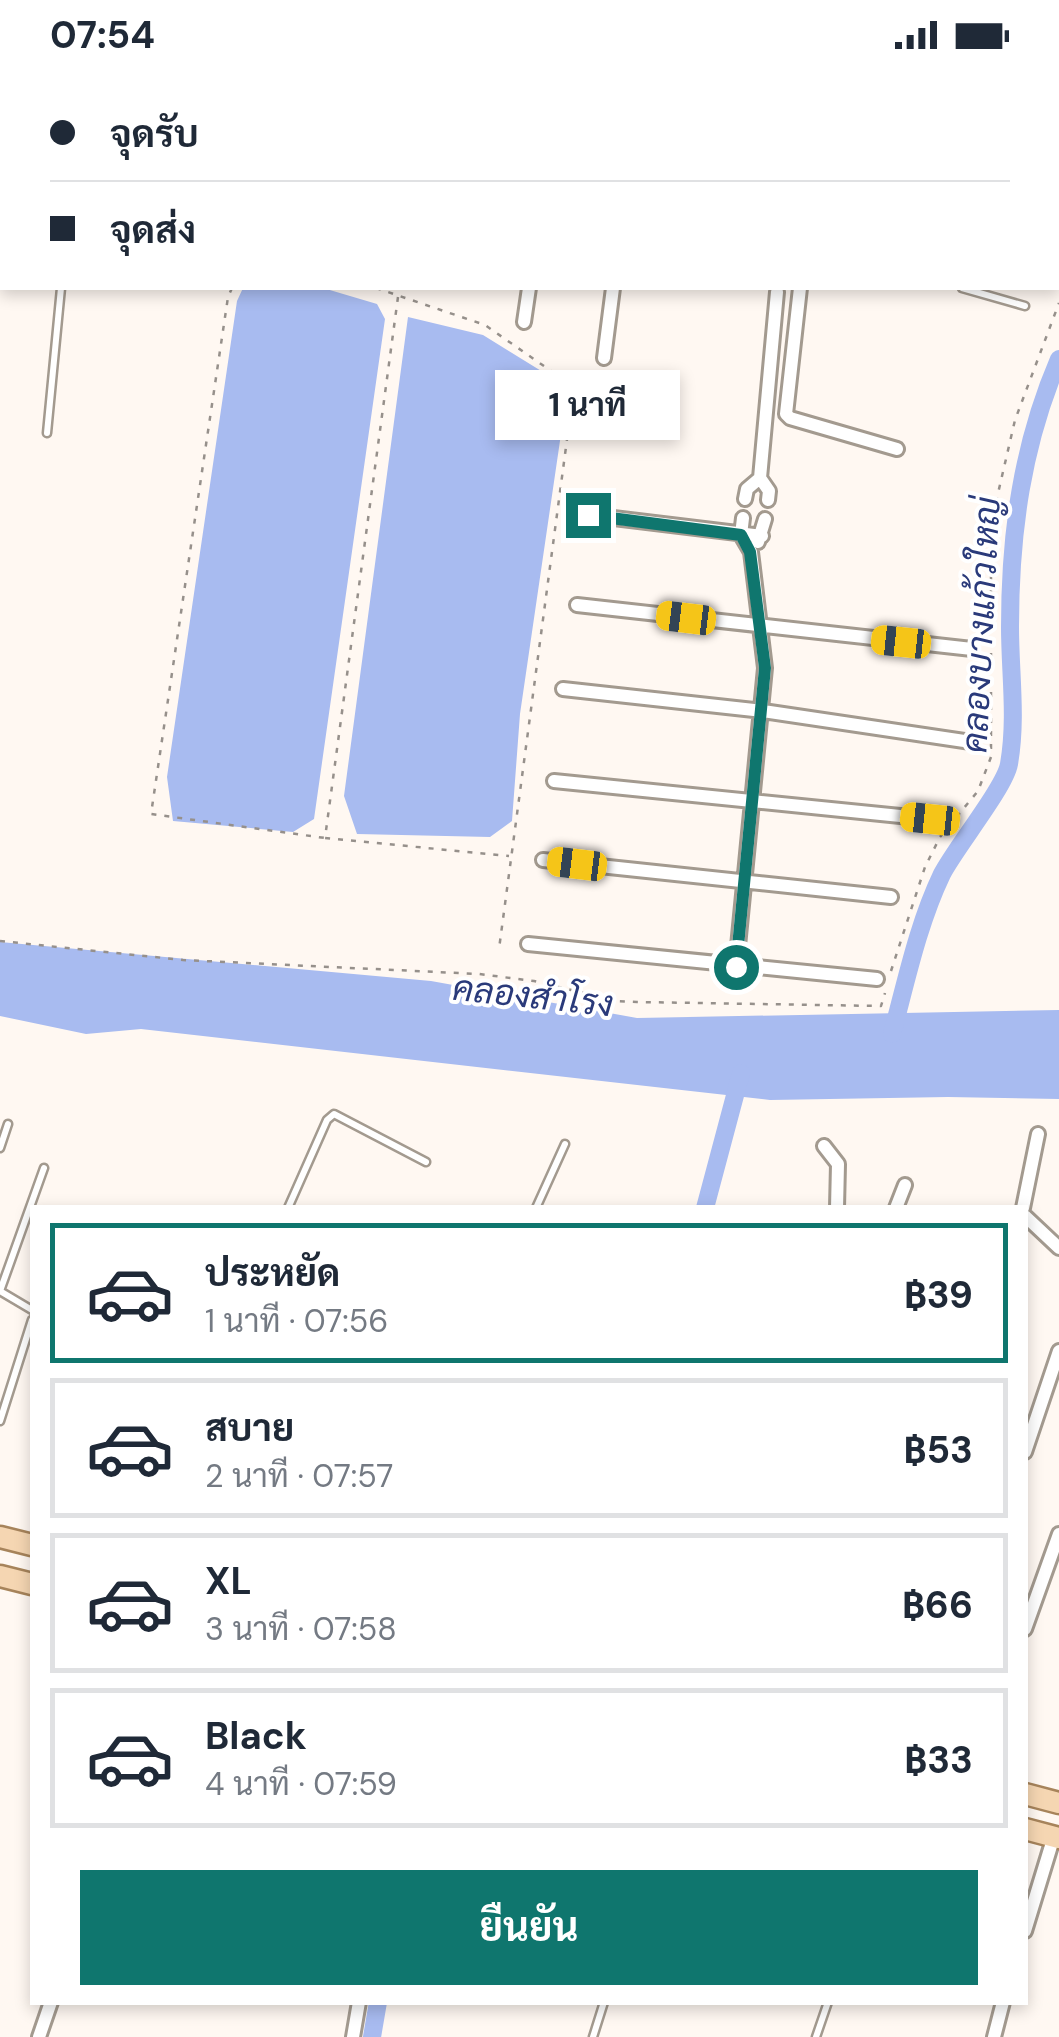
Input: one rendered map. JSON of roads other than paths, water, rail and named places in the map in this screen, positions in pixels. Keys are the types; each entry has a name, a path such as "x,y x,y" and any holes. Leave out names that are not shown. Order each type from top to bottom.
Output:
{"main road":[{"path":"0,1537 30,1545"},
{"path":"0,1576 30,1584"},
{"path":"1028,1795 1059,1803"},
{"path":"1028,1831 1056,1837"}],"street":[{"path":"524,322 529,290"},
{"path":"604,358 613,290"},
{"path":"768,500 769,491 760,478 778,290"},
{"path":"800,290 786,414 898,449"},
{"path":"746,499 747,489 760,478"},
{"path":"588,515 762,536"},
{"path":"736,967 765,668 750,552 741,535 743,518"},
{"path":"750,552 762,536 765,520"},
{"path":"577,606 972,649"},
{"path":"563,689 763,711 971,742"},
{"path":"554,781 930,819"},
{"path":"544,860 891,897"},
{"path":"528,944 884,981"},
{"path":"1023,1205 1038,1134"},
{"path":"824,1146 838,1164 837,1205"},
{"path":"897,1205 905,1185"},
{"path":"1028,1219 1059,1248"},
{"path":"1028,1443 1059,1351"},
{"path":"1028,1621 1059,1534"},
{"path":"1028,1922 1056,1837"},
{"path":"39,2037 50,2005"},
{"path":"352,2037 358,2005"},
{"path":"994,2037 1003,2005"}],"lane":[{"path":"47,432 61,290"},
{"path":"969,290 1025,306"},
{"path":"289,1205 334,1114 426,1162"},
{"path":"0,1148 8,1124"},
{"path":"537,1205 565,1144"},
{"path":"31,1205 44,1168"},
{"path":"30,1207 0,1291 30,1309"},
{"path":"0,1420 30,1326"},
{"path":"593,2037 603,2005"},
{"path":"816,2037 827,2005"}],"water":[{"path":"242,290 330,290 377,304 385,319 314,819 293,832 173,821 167,777 237,301"},
{"path":"408,317 483,335 551,377 567,393 520,714 512,821 490,837 357,834 344,796"},
{"path":"0,942 431,981 637,1018 1059,1010 1059,1099 770,1100 141,1029 86,1034 0,1016"}],"waterway":[{"name":"คลองบางแก้วใหญ่","path":"892,1034 913,953 942,874 999,787 1009,764 1013,713 1011,592 1016,524 1027,457 1059,359"},
{"path":"706,1205 741,1073"},
{"path":"372,2037 377,2005"}],"water label":[{"name":"คลองสำโรง","path":"533,996"}]}
